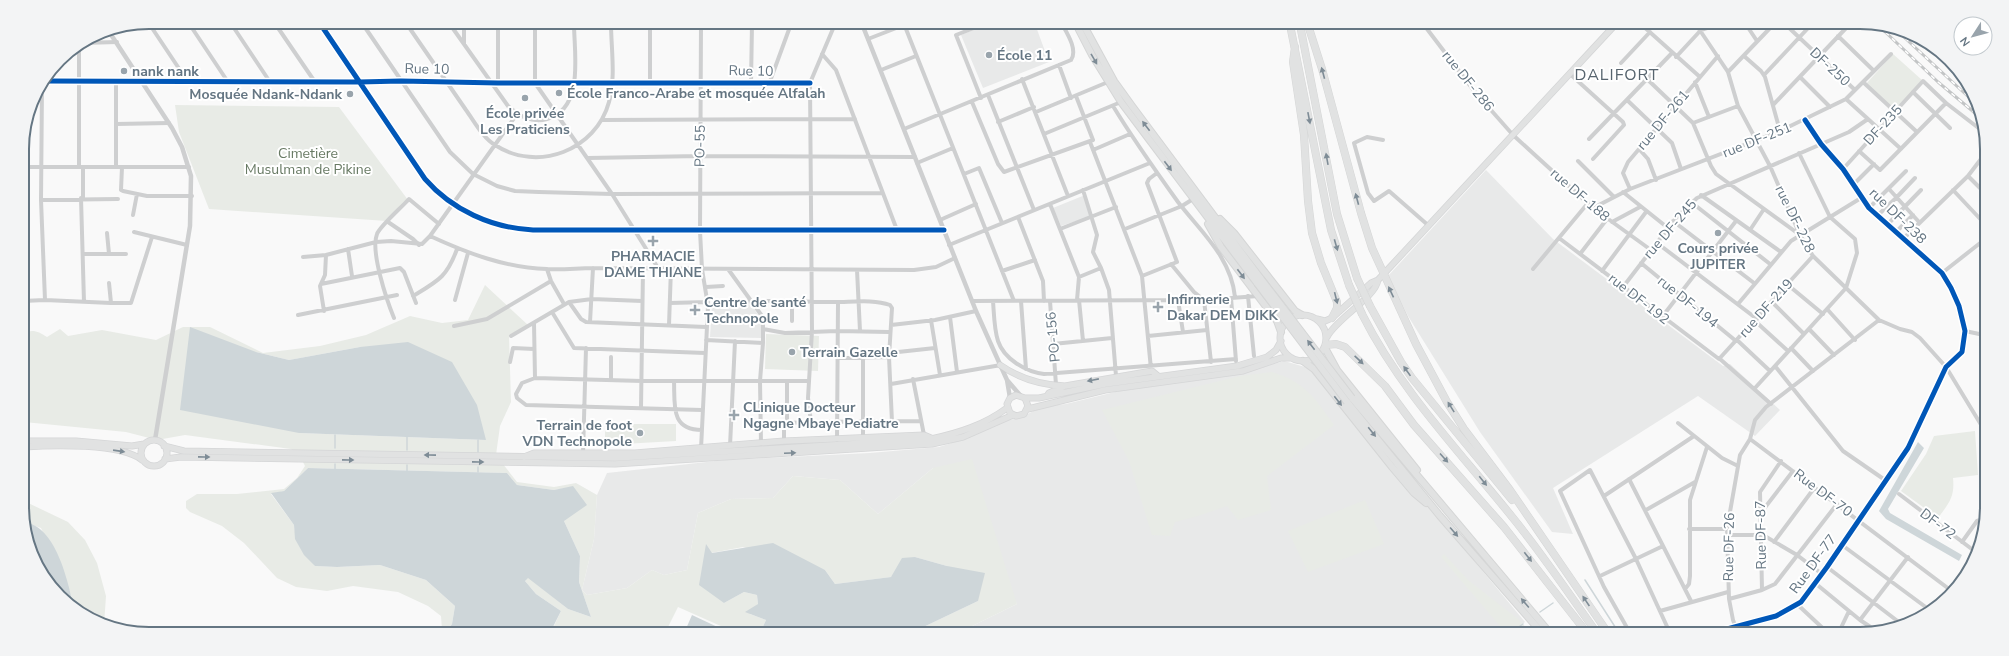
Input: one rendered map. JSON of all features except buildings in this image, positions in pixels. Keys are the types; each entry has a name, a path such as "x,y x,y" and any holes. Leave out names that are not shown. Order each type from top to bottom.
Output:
{"highway":[{"path":"1079,29 1108,82 1121,102 1193,199 1234,234 1294,311 1302,315"},
{"path":"1086,29 1114,81 1200,204 1349,400 1440,516 1537,627"},
{"path":"1291,29 1331,230 1349,285 1362,314 1389,362 1410,393 1537,549 1593,627"},
{"path":"1301,29 1337,214 1357,278 1370,306 1401,362 1418,386 1546,542"},
{"path":"1309,29 1322,69 1360,213 1381,278 1447,402 1464,429 1510,490 1604,627"},
{"path":"1294,47 1293,62 1305,142 1308,207 1316,249 1337,302 1337,308 1332,318"},
{"path":"1200,204 1220,247 1277,321 1281,332"},
{"path":"1446,511 1426,481 1337,370 1325,346 1336,344 1345,347 1385,386 1414,425 1504,527 1582,627"},
{"path":"1304,361 1314,369 1341,405 1414,492 1440,516"},
{"path":"1349,400 1545,627"}],"main road":[{"path":"165,459 185,457 559,464 656,462 932,444 963,437 1013,415 1022,415 1028,409 1105,390 1243,371 1281,358 1292,358 1304,361 1313,359 1325,346 1327,337 1336,324 1374,290 1381,278 1611,29"},
{"path":"1292,358 1286,354 1281,341 1281,332 1287,321 1302,315 1325,321 1332,318 1371,283 1381,278"},
{"path":"1315,318 1323,326 1327,337"},
{"path":"29,440 76,441 132,446 155,440 164,446 184,451 524,458 652,457 788,447 931,439 969,429 987,421 1007,408 1010,398 1014,396 1047,397 1105,384 1237,366 1267,358 1276,350 1281,341"},
{"path":"1001,365 1024,378 1065,386"},
{"path":"1047,397 1049,393 1065,386 1152,369 1158,376"},
{"path":"1023,397 1028,403 1028,409"},
{"path":"1007,408 1013,415"},
{"path":"524,458 534,453 583,454 701,449 784,442 924,435 931,439"},
{"path":"769,443 788,447"},
{"path":"142,460 141,452 144,444"},
{"path":"29,446 100,448 131,453 148,464 154,466 161,464 167,455 164,446"}],"street":[{"path":"153,29 188,82"},
{"path":"193,29 228,82"},
{"path":"235,29 270,82"},
{"path":"279,29 314,82"},
{"path":"324,29 425,179 434,189 453,204 495,224 533,230 944,230"},
{"path":"367,29 450,152 473,174 497,186 515,190 612,194 884,193"},
{"path":"410,29 445,82 479,128 494,145 528,157 542,157 564,153 579,145 602,120 610,101 612,82 611,29"},
{"path":"453,29 490,83 508,106 517,114 532,120 543,120 557,115 570,101 575,82 574,29"},
{"path":"464,29 464,44"},
{"path":"498,29 498,83"},
{"path":"534,29 536,83 612,194 658,268"},
{"path":"650,29 650,83"},
{"name":"PO-55","path":"700,29 700,231 702,269 708,304 701,449"},
{"path":"751,83 752,29"},
{"path":"769,84 789,29"},
{"path":"811,422 808,398 812,331 810,83 833,29"},
{"path":"864,29 976,311 1007,380 1010,398"},
{"path":"868,38 891,29"},
{"path":"906,29 1014,301"},
{"path":"971,29 956,35 981,98"},
{"path":"904,129 972,102 1073,58 1072,44 1064,29"},
{"name":"rue DF-286","path":"1427,29 1476,92 1513,135"},
{"path":"1646,29 1700,77"},
{"path":"1676,57 1701,30 1704,29"},
{"path":"1750,29 1757,41"},
{"path":"1728,72 1769,29"},
{"name":"DF-250","path":"1790,29 1818,57 1855,90"},
{"path":"1764,75 1808,29"},
{"path":"1773,105 1845,29"},
{"name":"rue DF-228","path":"1701,30 1728,72 1738,106 1770,166 1800,235 1813,256 1879,320 1900,329 1912,332 1946,367 1980,423"},
{"path":"1621,63 1650,32"},
{"path":"112,35 169,123 182,147 189,167 192,196 190,226 155,440"},
{"path":"1838,36 1874,71"},
{"path":"93,43 117,42"},
{"path":"79,52 84,302"},
{"path":"1589,139 1672,53"},
{"path":"822,54 836,70 897,230"},
{"name":"rue DF-251","path":"1593,208 1630,189 1780,131 1846,99 1891,54"},
{"path":"881,70 916,56"},
{"name":"rue DF-261","path":"1630,189 1624,177 1623,169 1718,56"},
{"path":"1744,56 1764,75 1780,131"},
{"path":"1059,65 1071,98"},
{"path":"1570,74 1623,122 1624,125 1593,159"},
{"path":"1800,77 1830,107"},
{"path":"1022,79 1068,196"},
{"path":"1647,79 1693,123 1716,174 1723,180 1732,184 1800,235"},
{"name":"Rue 10","path":"50,81 810,83"},
{"path":"116,81 116,167"},
{"name":"DF-235","path":"1843,169 1923,81 1946,103"},
{"path":"1036,112 1108,82"},
{"path":"1695,82 1709,117"},
{"path":"1864,82 1917,132"},
{"path":"1913,92 1950,128"},
{"path":"42,94 41,200 45,300"},
{"path":"988,95 1034,210"},
{"path":"972,102 1001,170 1004,172 1017,169 1090,142 1093,139 1076,96"},
{"path":"1846,99 1900,149"},
{"path":"1627,100 1672,143 1681,169"},
{"path":"1044,134 1121,102"},
{"path":"1859,151 1880,170 1946,103 1978,128"},
{"path":"1113,106 1157,173 1223,258 1233,284 1237,366"},
{"path":"1693,123 1738,106"},
{"path":"998,122 1034,107"},
{"path":"304,257 326,255 376,242 391,241 419,245 430,236 439,224 517,114"},
{"path":"602,120 855,119"},
{"name":"rue DF-238","path":"1805,120 1821,144 1843,169 1869,208 1895,233 1942,273 1959,306 1965,331"},
{"name":"rue DF-245","path":"1623,287 1673,221 1691,202 1701,195 1732,184 1798,153 1849,132 1868,120"},
{"path":"116,124 169,123"},
{"path":"1093,150 1130,134"},
{"name":"rue DF-188","path":"1513,135 1593,208 1651,250"},
{"path":"1383,140 1367,136 1354,143 1368,192 1374,201 1389,191 1429,226"},
{"path":"1090,142 1142,276 1152,369"},
{"path":"917,163 953,148"},
{"path":"1639,149 1648,159 1656,180"},
{"path":"1754,388 1846,288 1855,262 1855,239 1830,217 1798,153"},
{"path":"588,158 700,156 870,158 915,157"},
{"path":"1903,239 1968,176 1980,160"},
{"path":"1578,161 1614,196"},
{"path":"949,244 1150,163"},
{"path":"1853,185 1874,164"},
{"path":"29,167 189,167"},
{"path":"122,167 122,191 148,196 192,196"},
{"path":"964,174 979,168 1002,223"},
{"path":"1869,208 1906,171"},
{"path":"1142,276 1177,262 1147,183 1149,179 1157,173"},
{"path":"1968,176 1980,188"},
{"path":"1877,216 1915,178"},
{"path":"1888,189 1919,222"},
{"path":"1083,190 1097,235 1093,252 1107,283 1116,376"},
{"path":"1887,225 1921,190"},
{"path":"1953,190 1980,219"},
{"path":"1623,192 1646,212 1668,228"},
{"path":"133,215 137,194"},
{"path":"1701,195 1781,252"},
{"path":"41,200 82,198 118,199"},
{"path":"1738,304 1770,264 1800,235 1861,198"},
{"path":"1125,229 1160,216 1193,199"},
{"path":"394,318 386,299 380,271 376,242 379,230 409,200 439,224"},
{"path":"1691,202 1770,264"},
{"path":"1533,269 1588,203"},
{"path":"940,220 976,204"},
{"path":"1050,204 1079,277 1078,300 1083,341"},
{"path":"1060,229 1116,207"},
{"path":"1612,222 1640,207"},
{"path":"1750,230 1764,209"},
{"path":"1602,271 1646,212"},
{"path":"1895,233 1913,215"},
{"path":"1018,217 1043,281 1044,301"},
{"path":"1580,254 1607,219"},
{"path":"1673,221 1754,283"},
{"path":"1662,317 1736,221"},
{"path":"388,222 413,239 419,245"},
{"path":"134,232 187,245"},
{"path":"107,233 109,254"},
{"path":"430,236 468,253 515,265 547,269 671,268 857,270 928,268 955,258"},
{"path":"29,301 45,300 129,304 133,301 141,267 152,237"},
{"name":"rue DF-192","path":"1559,238 1662,317 1720,359 1771,404"},
{"path":"1657,243 1696,274 1738,304 1813,371"},
{"path":"1942,273 1980,243"},
{"path":"348,249 352,276"},
{"path":"413,296 430,286 447,272 457,249"},
{"path":"455,300 468,253"},
{"path":"83,254 126,254"},
{"path":"324,311 321,284 325,275 326,255"},
{"name":"rue DF-219","path":"1720,359 1813,256"},
{"path":"1002,271 1035,260"},
{"name":"rue DF-194","path":"1641,263 1737,340 1770,371"},
{"path":"1171,264 1194,292 1204,300 1211,362"},
{"path":"590,322 593,268"},
{"path":"670,325 671,268"},
{"path":"1079,277 1101,268"},
{"path":"321,284 352,276 401,269 416,303"},
{"path":"547,269 551,281 564,304"},
{"path":"641,408 641,324 643,269"},
{"path":"728,269 752,301 763,319 760,381 760,444"},
{"path":"857,270 860,331"},
{"path":"454,326 487,320 551,281"},
{"path":"109,283 111,303"},
{"path":"1788,285 1823,314"},
{"path":"706,287 723,286"},
{"path":"298,316 386,299 396,295"},
{"path":"1248,296 1254,356"},
{"path":"972,301 1204,300 1258,296"},
{"path":"511,336 569,302 592,299 642,301"},
{"path":"1178,300 1183,332"},
{"path":"670,303 708,304 752,301 858,302 890,305 892,308 889,355 892,422"},
{"path":"993,301 999,344 1012,360 1026,370 1044,374 1152,369 1236,359"},
{"path":"1020,301 1026,370"},
{"name":"PO-156","path":"1050,301 1056,385"},
{"path":"569,302 581,319 590,322 706,327"},
{"path":"792,302 792,321"},
{"path":"837,440 838,302"},
{"path":"1772,302 1804,334"},
{"path":"1827,309 1855,340"},
{"path":"891,325 950,317 976,311"},
{"path":"552,312 574,348 705,353"},
{"path":"950,317 957,372"},
{"path":"930,320 940,375"},
{"name":"Rue DF-26","path":"1735,627 1728,592 1727,529 1740,454 1750,439 1757,415 1879,320"},
{"path":"534,323 535,378"},
{"path":"763,329 785,333 812,331 890,332"},
{"path":"1809,329 1834,355"},
{"path":"1148,336 1207,330"},
{"path":"1946,367 1962,352 1965,331 1980,335"},
{"path":"1053,344 1112,338"},
{"path":"706,340 763,343"},
{"path":"730,447 735,341"},
{"path":"510,362 513,348 534,349"},
{"path":"583,454 586,348"},
{"path":"838,358 889,355 935,348"},
{"path":"611,357 611,380"},
{"path":"863,357 863,438"},
{"path":"891,384 1001,365"},
{"path":"1775,366 1843,451 1885,480"},
{"name":"Rue DF-77","path":"1735,627 1776,616 1798,605 1822,574 1859,521 1913,439 1946,367"},
{"path":"702,410 526,405 518,398 516,394 518,387 522,383 535,378 642,381 809,381"},
{"path":"913,379 924,435"},
{"path":"1007,380 1023,397"},
{"path":"674,381 675,409 684,428 691,430 702,430"},
{"path":"784,442 787,381"},
{"path":"759,424 921,421"},
{"path":"1678,423 1722,458 1738,466"},
{"path":"1604,496 1694,436"},
{"name":"Rue DF-70","path":"1750,439 1948,588"},
{"path":"1685,589 1690,580 1690,500 1707,447"},
{"name":"Rue DF-87","path":"1762,590 1759,514 1760,492 1780,461"},
{"path":"1627,627 1600,576 1560,490 1590,470 1636,559 1667,627"},
{"path":"1759,514 1793,471"},
{"path":"1628,479 1646,510 1691,602"},
{"path":"1646,510 1695,482"},
{"path":"1774,542 1815,487"},
{"name":"DF-72","path":"1899,494 1972,550"},
{"path":"1729,599 1762,590 1775,584 1837,504"},
{"path":"1962,542 1977,521 1979,520"},
{"path":"1689,529 1727,529"},
{"path":"1727,534 1765,536 1797,555 1822,574"},
{"path":"1842,545 1925,608"},
{"path":"1600,576 1663,546"},
{"path":"1860,620 1908,557"},
{"path":"1827,567 1898,621"},
{"path":"1815,583 1870,627"},
{"path":"1660,611 1728,592"},
{"path":"1798,605 1820,626"},
{"path":"1841,627 1849,611"}],"shaded area":[{"path":"976,29 1037,29 1049,62 983,88 961,35"},
{"path":"1486,170 1553,239 1723,366 1730,364 1780,410 1755,436 1698,396 1553,488 1573,534 1552,532 1480,432 1408,316 1388,276"},
{"path":"1085,195 1092,216 1061,226 1053,208"},
{"path":"749,301 762,321 761,338 710,337 712,306"},
{"path":"190,327 256,352 289,360 360,347 408,342 452,362 477,405 486,440 299,433 180,410"},
{"path":"1284,361 1305,367 1317,374 1327,384 1525,622 1518,627 970,627 1017,604 933,468 878,514 840,480 793,476 773,498 731,499 698,513 687,570 664,575 652,570 627,588 587,595 582,590 594,539 597,495 607,473 725,460 870,453 939,447 967,438 1003,421 1020,418 1041,407 1066,404 1119,391 1249,371"},
{"path":"1918,442 1924,448 1888,509 1890,513 1962,555 1959,561 1886,519 1879,511"},
{"path":"308,468 507,473 517,485 554,490 573,486 587,505 564,521 580,556 579,582 591,617 568,609 528,578 525,581 536,594 561,611 553,627 450,627 452,624 455,606 426,580 380,565 337,567 315,566 304,555 295,539 294,525 271,493 284,491"},
{"path":"30,524 44,533 52,544 59,556 72,598 54,580 41,560 35,546"},
{"path":"773,543 825,570 835,584 891,577 902,558 915,557 947,566 985,573 978,601 923,627 763,627 766,620 745,612 758,604 757,595 744,592 724,603 699,585 706,544 712,553"},
{"path":"692,615 718,627 687,627"}],"green space":[{"path":"1893,54 1922,80 1895,110 1866,84"},
{"name":"Cimetière Musulman de Pikine","path":"175,105 339,107 408,200 387,221 209,209 179,132"},
{"path":"485,285 528,325 509,335 511,402 500,426 496,455 517,482 554,487 576,483 597,495 594,539 582,590 587,595 627,588 652,570 664,575 687,570 698,513 731,499 773,498 793,476 840,480 878,514 933,468 972,459 1017,604 970,627 923,627 978,601 947,566 915,557 891,577 835,584 825,570 743,547 711,553 724,603 744,592 757,595 758,604 750,614 766,620 763,627 723,627 678,607 668,627 553,627 561,611 536,594 525,581 528,577 568,609 591,617 579,582 580,556 564,521 573,487 554,490 517,485 507,473 308,468 284,491 271,494 294,525 296,539 315,566 337,567 380,565 426,580 455,606 452,624 450,627 442,627 441,616 428,606 398,592 353,586 327,591 296,587 277,578 244,543 222,526 190,512 186,508 186,501 197,494 237,494 284,489 297,478 305,466 301,458 291,449 185,435 157,440 126,432 29,422 30,331 41,333 47,337 60,329 68,336 102,330 156,340 183,327 210,327 263,353 320,346 366,335 410,316 442,323 468,320","holes":["360,347 486,440 299,433 256,352 289,360"]},
{"name":"Terrain Gazelle","path":"766,334 819,336 818,371 765,369"},
{"path":"1272,372 1301,386 1315,399 1334,425 1267,476 1271,510 1238,520 1227,506 1175,522 1170,536 1152,535 1129,461 1102,410 1240,376"},
{"name":"Terrain de foot VDN Technopole","path":"605,424 676,424 676,441 605,445"},
{"path":"1975,431 1978,475 1953,478 1952,495 1938,518 1901,491 1926,454 1934,436"},
{"path":"1365,500 1384,544 1308,572 1288,531"},
{"path":"29,503 68,522 85,540 97,563 106,596 104,618 89,611 72,598 41,528 30,524"},
{"path":"1444,554 1468,580 1518,619 1525,627 1501,627 1441,557"}],"waterway":[{"path":"335,435 335,448"},
{"path":"407,437 407,450"},
{"path":"478,440 478,452"},
{"path":"335,464 335,469"},
{"path":"407,465 407,471"},
{"path":"478,467 478,472"},
{"path":"1585,580 1615,627"},
{"path":"1540,612 1553,603"},
{"path":"1519,627 1523,624"}],"railway":[{"path":"1885,32 1938,82 1975,113"},
{"path":"1904,37 1968,97"}],"cycle path":[{"path":"324,29 425,179 448,200 460,208 503,226 533,230 944,230"},
{"path":"50,81 810,83"},
{"path":"1735,627 1776,616 1801,602 1827,567 1908,448 1946,367 1962,352 1965,331 1959,306 1942,273 1869,208 1843,169 1821,144 1805,120"}],"place":[{"name":"École 11","path":"989,55"},
{"name":"nank nank","path":"124,71"},
{"name":"École Franco-Arabe et mosquée Alfalah","path":"559,93"},
{"name":"Mosquée Ndank-Ndank","path":"350,94"},
{"name":"École privée Les Praticiens","path":"525,98"},
{"name":"Cours privée JUPITER","path":"1718,233"},
{"name":"PHARMACIE DAME THIANE","path":"653,241"},
{"name":"Infirmerie Dakar DEM DIKK","path":"1158,307"},
{"name":"Centre de santé Technopole","path":"695,310"},
{"name":"Terrain Gazelle","path":"792,352"},
{"name":"CLinique Docteur Ngagne Mbaye Pediatre","path":"734,415"},
{"name":"Terrain de foot VDN Technopole","path":"640,433"}],"district":[{"name":"DALIFORT","path":"1617,75"}]}
